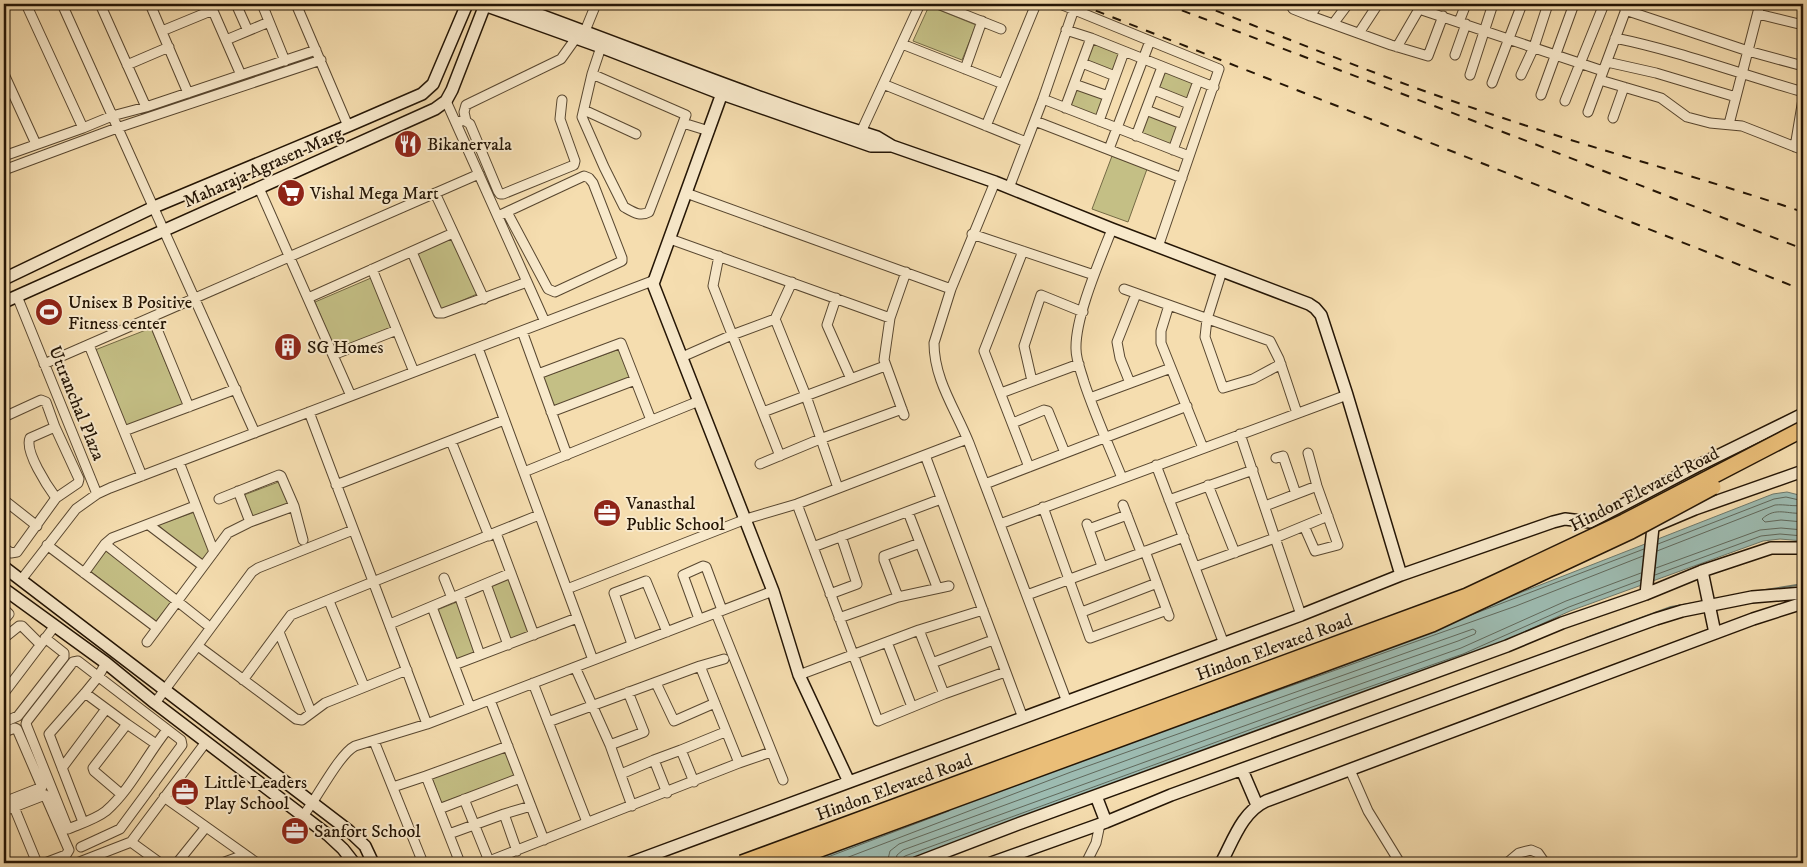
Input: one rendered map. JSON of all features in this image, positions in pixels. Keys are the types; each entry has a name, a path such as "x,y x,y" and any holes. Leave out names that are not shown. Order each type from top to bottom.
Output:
{"highway":[{"name":"Hindon Elevated Road","path":"742,863 1467,596 1624,522 1803,429"},
{"name":"Hindon Elevated Road","path":"782,863 1432,624 1630,532 1803,440"}],"street":[{"path":"26,4 83,128"},
{"path":"62,4 255,433"},
{"path":"100,4 146,107"},
{"path":"150,4 188,93"},
{"path":"236,4 248,31"},
{"path":"262,4 285,61"},
{"path":"296,4 348,126"},
{"path":"467,4 475,11 486,7 580,34 602,47 724,90 877,137 892,146 995,182 1158,247 1303,300 1315,308 1321,315 1401,575"},
{"name":"Maharaja Agrasen Marg","path":"4,279 154,207 422,94 433,84 467,4"},
{"path":"510,4 580,34 870,146 892,146"},
{"path":"562,100 560,119 575,161 574,165 500,194 470,124 466,121 464,112 466,105 562,59 580,34 596,4"},
{"path":"861,132 920,4"},
{"path":"938,4 1001,29"},
{"path":"986,126 1036,4"},
{"path":"1060,4 1220,70 1158,247"},
{"path":"1290,4 1293,9 1310,16 1428,56 1443,16"},
{"path":"1310,16 1318,4"},
{"path":"1333,24 1348,4"},
{"path":"1359,33 1378,4"},
{"path":"1455,55 1466,4"},
{"path":"1470,75 1493,4"},
{"path":"1492,83 1522,4"},
{"path":"1522,75 1534,47 1548,4"},
{"path":"1541,95 1574,4"},
{"path":"1565,101 1579,62 1604,4"},
{"path":"1729,124 1760,4"},
{"path":"1397,47 1420,6 1485,31 1579,62 1624,87 1661,98 1687,117 1710,124 1742,126 1799,149 1803,99"},
{"path":"162,32 211,7 241,75"},
{"path":"486,7 446,102 545,322"},
{"path":"1588,112 1627,7 1748,51 1803,66"},
{"path":"1009,188 1043,100 1074,9"},
{"path":"1758,14 1803,25"},
{"path":"226,40 269,22"},
{"path":"965,69 982,22"},
{"path":"1066,30 1091,38 1214,87"},
{"path":"1065,108 1091,38"},
{"path":"1615,38 1653,46 1742,75 1803,92"},
{"path":"1109,149 1150,40"},
{"path":"902,44 1003,84"},
{"path":"127,65 169,47"},
{"path":"592,74 686,115 649,212 642,215 624,207 582,118 592,74 602,47"},
{"path":"4,156 112,116 146,107 316,50"},
{"path":"1098,121 1124,52"},
{"path":"4,170 117,128 321,60"},
{"path":"1607,62 1656,73 1736,97"},
{"path":"1082,63 1115,76"},
{"path":"1136,136 1162,67"},
{"path":"4,74 36,144"},
{"path":"1173,150 1198,80"},
{"path":"883,84 1026,142"},
{"path":"1074,84 1108,96"},
{"path":"1613,118 1624,87"},
{"path":"724,90 653,284 774,591 799,675 849,782"},
{"path":"1154,90 1189,104"},
{"path":"1043,100 1190,156"},
{"name":"Maharaja Agrasen Marg","path":"4,302 435,109 446,102"},
{"path":"584,110 636,134"},
{"path":"1146,110 1182,124"},
{"path":"1035,120 1182,178"},
{"path":"456,124 466,121"},
{"path":"683,123 709,131"},
{"path":"44,364 479,174"},
{"path":"498,216 584,176 588,178 596,191 622,261 620,264 563,289 551,292 507,212"},
{"path":"995,182 951,289 934,343 934,353 943,386 968,439 1067,702"},
{"path":"259,188 351,396"},
{"path":"435,193 484,299"},
{"path":"686,193 951,289"},
{"path":"1112,229 1094,275 1076,344 1079,364 1090,398 1122,478"},
{"path":"308,298 453,233"},
{"path":"972,234 1094,275"},
{"path":"670,239 890,318"},
{"path":"1023,251 984,348 984,354 1029,467"},
{"path":"412,252 438,313 484,299 527,282"},
{"path":"719,256 713,286 780,456"},
{"path":"372,269 414,372"},
{"path":"1222,271 1207,320 1205,337 1223,388 1253,378 1281,364"},
{"path":"760,464 820,439 903,412 885,366 884,355 890,318 906,272"},
{"path":"354,863 328,835 155,703 106,663 7,593 21,580 76,509 97,494 655,280"},
{"path":"682,357 775,319 792,282"},
{"path":"1124,290 1270,341 1281,364 1298,413"},
{"path":"1032,381 1024,346 1041,294 1083,312"},
{"path":"1130,383 1117,342 1136,294"},
{"name":"Uttranchal Plaza","path":"17,296 97,494"},
{"path":"836,298 827,324 851,379"},
{"path":"1169,305 1160,339 1203,448"},
{"path":"152,317 189,407"},
{"path":"775,319 806,396 838,488"},
{"path":"333,355 397,330"},
{"path":"522,331 567,455"},
{"path":"538,374 621,344 651,420"},
{"path":"89,345 142,476"},
{"path":"478,348 593,660"},
{"path":"1000,393 1079,364"},
{"path":"763,412 885,366"},
{"path":"1090,398 1171,368"},
{"path":"551,412 635,380"},
{"path":"124,431 236,389"},
{"path":"1000,524 1347,395"},
{"path":"4,417 44,400 79,479 78,483 56,498 17,552 10,553 4,548"},
{"path":"524,472 699,401"},
{"path":"985,484 1187,406"},
{"path":"1013,423 1044,410 1048,411 1065,453"},
{"path":"308,412 428,724"},
{"path":"630,863 1224,644 1401,575 1552,522 1565,519 1590,522 1708,460 1803,414"},
{"path":"336,485 504,420"},
{"path":"55,427 30,438 28,444 43,481 56,498"},
{"path":"1240,434 1301,615"},
{"path":"567,589 746,520 797,504 968,439"},
{"path":"451,441 511,573 534,635"},
{"path":"1304,526 1315,551 1338,544 1317,486 1308,453"},
{"path":"925,455 1023,718"},
{"path":"1276,458 1283,456 1296,494"},
{"path":"1708,460 1726,498"},
{"path":"179,462 214,552"},
{"path":"1156,465 1224,644"},
{"path":"1169,500 1253,470"},
{"path":"1590,522 1599,532 1617,544 1726,498 1803,471"},
{"path":"219,499 279,475 283,479 294,506 303,540"},
{"path":"1208,485 1235,553"},
{"path":"1265,506 1317,486"},
{"path":"238,491 250,522"},
{"path":"812,547 941,499"},
{"path":"4,500 37,526"},
{"path":"797,504 878,721 1005,672"},
{"path":"1043,508 1090,638 1168,613 1158,583 1123,505"},
{"path":"84,573 105,544 112,538 196,506"},
{"path":"147,642 230,531 294,506"},
{"path":"908,512 938,587"},
{"path":"243,680 292,615 539,515"},
{"path":"1102,566 1088,526 1127,515"},
{"path":"1195,567 1275,538 1328,516"},
{"path":"148,525 203,566"},
{"path":"155,703 255,570 353,530"},
{"path":"1646,591 1653,530"},
{"path":"830,594 857,584 841,536"},
{"path":"1027,595 1184,536"},
{"path":"898,597 884,556 920,542"},
{"path":"105,544 206,624"},
{"path":"47,545 157,628"},
{"path":"916,863 1018,824 1098,801 1507,646 1646,591 1702,577 1771,548 1802,548"},
{"path":"699,619 683,575 703,566 706,567 719,612 783,780"},
{"path":"4,567 348,830 365,846 373,863"},
{"path":"390,624 511,573"},
{"path":"1702,577 1716,633"},
{"path":"444,578 456,597 480,655"},
{"path":"632,644 614,593 646,581 667,632"},
{"path":"1082,612 1158,583"},
{"path":"486,584 508,645"},
{"path":"839,618 898,597 949,586"},
{"path":"303,816 345,753 355,746 428,724 774,591"},
{"path":"991,863 1656,619 1682,611 1752,597 1803,593"},
{"path":"329,601 364,686"},
{"path":"1221,863 1243,821 1257,805 1716,633 1803,603"},
{"path":"432,607 470,707"},
{"path":"4,609 9,614 4,620"},
{"path":"799,675 919,630 983,610"},
{"path":"454,665 577,618"},
{"path":"4,638 19,626 22,626 64,653 64,657 18,716 5,718"},
{"path":"4,693 54,626"},
{"path":"919,630 944,694"},
{"path":"279,632 312,712"},
{"path":"932,663 993,640"},
{"path":"887,642 912,707"},
{"path":"198,646 296,719 302,720 325,703 407,670"},
{"path":"548,722 591,705 724,659"},
{"path":"81,847 120,829 182,742 167,730 98,677 78,661 73,662 26,722 68,829 105,812 122,794 167,730"},
{"path":"84,822 49,732 85,693 106,663"},
{"path":"700,666 738,763"},
{"path":"574,667 610,745 632,806"},
{"path":"656,682 674,721 715,703"},
{"path":"533,683 587,822"},
{"path":"610,745 644,732 628,692"},
{"path":"85,693 156,744"},
{"path":"490,700 544,840"},
{"path":"62,768 106,709"},
{"path":"122,794 94,771 93,768 127,724"},
{"path":"4,732 17,729 42,787 4,802"},
{"path":"621,774 725,732"},
{"path":"374,741 423,863"},
{"path":"77,863 99,859 131,842 206,742"},
{"path":"393,787 508,746"},
{"path":"681,750 694,782"},
{"path":"464,799 487,862 587,822 667,793 738,763 771,752"},
{"path":"654,760 667,793"},
{"path":"1242,770 1257,805"},
{"path":"1350,770 1368,811 1400,863"},
{"path":"426,776 460,863"},
{"path":"439,809 520,778"},
{"path":"4,811 45,794 69,850 66,855 46,863"},
{"path":"164,797 257,863"},
{"path":"1086,863 1096,843 1103,821 1098,801"},
{"path":"449,834 531,806"},
{"path":"14,807 37,863"},
{"path":"504,814 517,851"},
{"path":"177,863 206,827"},
{"path":"131,842 160,863"},
{"path":"1507,863 1519,860 1525,850 1538,853 1545,863"},
{"path":"222,863 244,854"}],"shaded area":[{"path":"929,6 976,25 962,60 913,41"},
{"path":"1092,42 1122,53 1114,73 1085,61"},
{"path":"1165,70 1195,82 1187,101 1158,90"},
{"path":"1076,86 1105,98 1097,117 1068,106"},
{"path":"1148,114 1178,125 1170,145 1141,134"},
{"path":"1112,156 1147,169 1128,222 1092,209"},
{"path":"453,238 477,294 440,310 416,254"},
{"path":"371,278 392,327 335,350 315,302"},
{"path":"151,328 183,404 127,427 95,350"},
{"path":"620,349 631,378 554,407 543,377"},
{"path":"281,481 290,504 253,519 244,495"},
{"path":"195,512 211,551 202,563 158,525"},
{"path":"106,551 172,601 156,621 90,571"},
{"path":"510,578 531,633 510,641 489,585"},
{"path":"457,602 476,653 456,661 437,610"},
{"path":"506,751 515,776 441,803 432,778"}],"water":[{"path":"1787,492 1799,495 1803,493 1803,541 1780,539 1763,541 1570,611 1465,659 900,863 780,863 1065,755 1512,596 1773,494"}],"waterway":[{"path":"1759,591 1803,584"},
{"path":"1586,638 1671,607 1700,602"},
{"path":"1079,826 1101,818"},
{"path":"977,863 988,859"}],"railway":[{"path":"1079,4 1803,290"},
{"path":"1165,4 1532,143 1803,249"},
{"path":"1199,4 1424,91 1575,141 1803,212"}],"place":[{"name":"Bikanervala","path":"408,144"},
{"name":"Vishal Mega Mart","path":"291,193"},
{"name":"Unisex B Positive Fitness center","path":"49,312"},
{"name":"SG Homes","path":"288,347"},
{"name":"Vanasthal Public School","path":"607,513"},
{"name":"Little Leaders Play School","path":"185,792"},
{"name":"Sanfort School","path":"295,831"}]}
